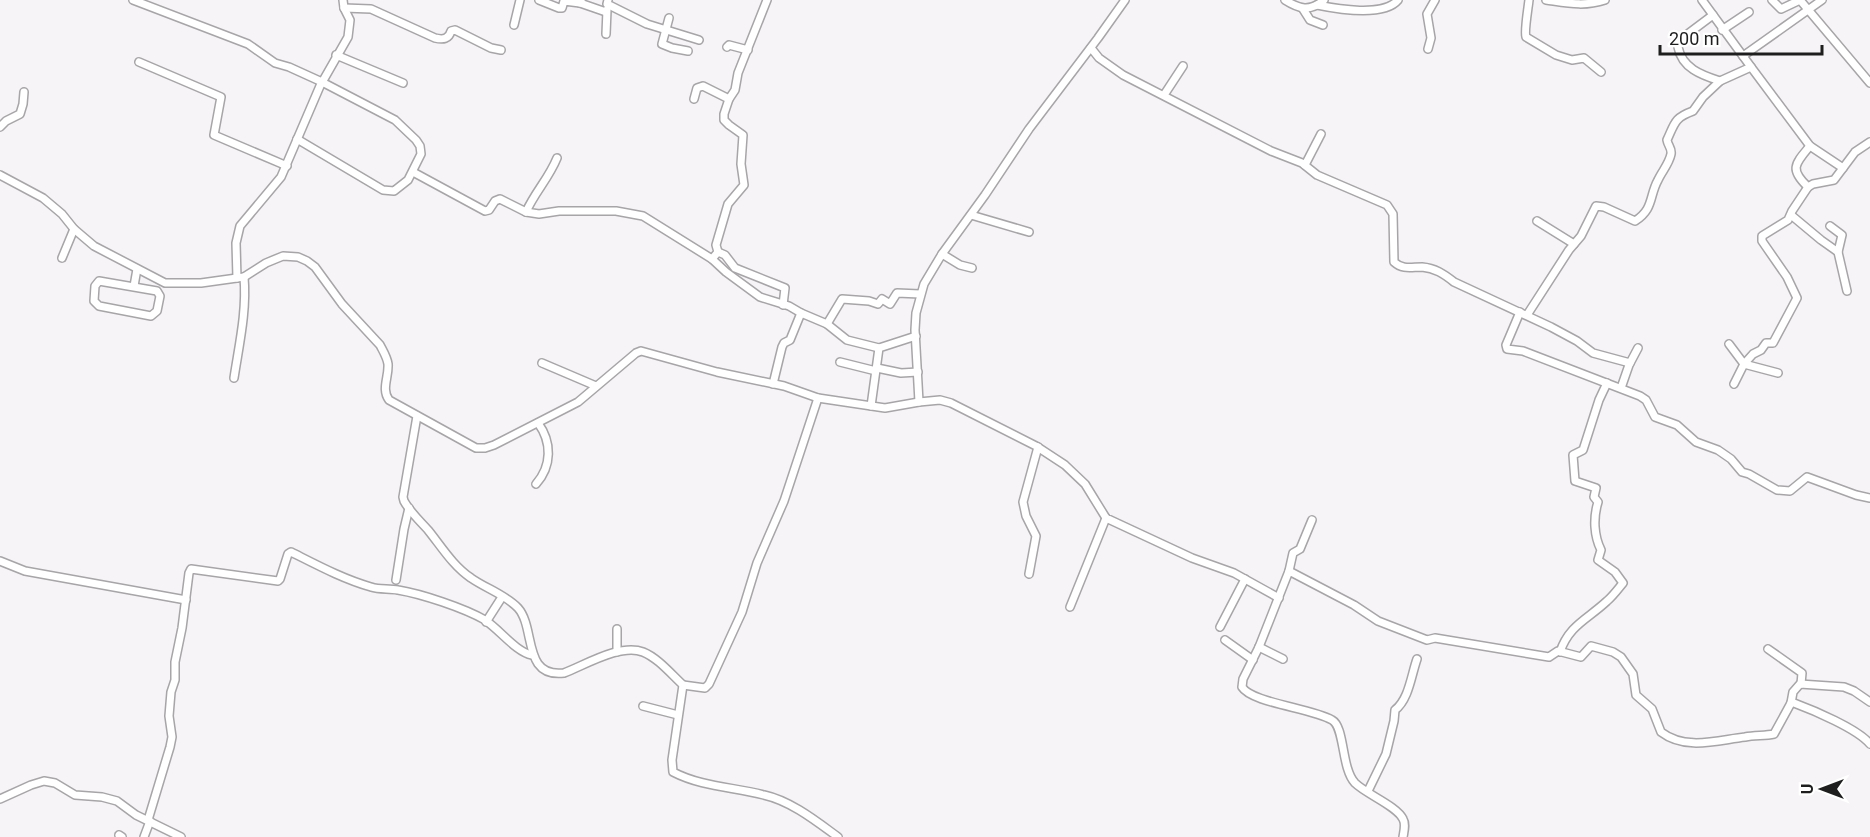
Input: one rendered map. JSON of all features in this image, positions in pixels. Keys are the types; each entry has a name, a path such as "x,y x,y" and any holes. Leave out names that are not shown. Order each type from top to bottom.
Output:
{"street":[{"path":"133,0 248,44 275,63 322,82 395,120 416,140 421,154 408,180 394,191 383,190 297,139"},
{"path":"371,9 373,0"},
{"path":"514,25 520,0"},
{"path":"539,0 559,8 562,8 564,1 607,5 647,24 699,40"},
{"path":"718,252 716,245 728,204 744,185 741,164 743,135 729,125 724,117 729,99 733,95 738,73 767,0"},
{"path":"919,402 916,313 924,284 942,254 1029,129 1125,0"},
{"path":"1285,0 1303,9 1317,5 1324,0"},
{"path":"1317,5 1368,11 1393,5 1398,0"},
{"path":"1428,50 1431,38 1427,14 1435,0"},
{"path":"1529,0 1529,16 1524,32 1526,37 1556,55 1572,60 1584,58 1601,72"},
{"path":"1546,0 1593,4 1605,0"},
{"path":"1702,0 1810,146 1843,168"},
{"path":"1772,0 1781,9 1800,0 1870,83"},
{"path":"1743,56 1822,0"},
{"path":"343,4 371,9 435,38 445,38 452,30 455,30 491,48 501,50"},
{"path":"234,378 246,290 241,278 236,243 240,226 281,177 322,82 348,37 350,20 343,4"},
{"path":"606,34 607,5"},
{"path":"1303,9 1310,20 1323,25"},
{"path":"1722,30 1749,12"},
{"path":"1713,15 1681,39 1678,47 1685,63 1703,75 1720,81"},
{"path":"669,18 662,42 664,45 688,51"},
{"path":"727,48 729,45 748,50"},
{"path":"1091,48 1099,58 1123,75 1271,151 1305,165 1317,175 1372,197 1391,210 1396,265 1403,268 1434,269 1479,294 1573,339 1593,353 1630,363"},
{"path":"336,55 403,83"},
{"path":"139,62 221,97 214,135 287,166"},
{"path":"1164,95 1183,66"},
{"path":"1751,68 1720,81 1703,97 1693,111 1678,117 1667,140 1671,149 1668,160 1656,182 1650,205 1641,217 1635,221 1604,207 1596,206 1581,236 1524,314 1506,345 1507,349 1523,351 1607,382 1646,400 1655,417 1677,425 1696,442 1718,450 1731,459 1742,472 1777,490 1790,491 1807,477 1870,498"},
{"path":"694,99 697,88 703,86 729,99"},
{"path":"0,127 20,114 24,92"},
{"path":"1305,165 1321,134"},
{"path":"1734,384 1744,363 1761,350 1764,344 1773,343 1777,331 1796,301 1796,295 1787,277 1773,260 1772,254 1761,239 1765,233 1786,222 1808,187 1834,180 1855,152 1870,142"},
{"path":"1808,187 1795,171 1799,159 1810,146"},
{"path":"526,212 557,158"},
{"path":"413,172 485,211 500,199 526,212 539,214 559,211 616,211 644,216 712,259 760,297 827,324 847,339 879,348 916,336"},
{"path":"0,175 43,198 94,246 154,279 170,284 241,278 283,256 298,257 315,267 342,304 380,345 388,362 386,396 470,446 481,449 494,445 578,402 641,351 717,372 795,389 818,398 885,408 940,400 951,403 1038,447 1076,474 1106,518 1245,579 1279,598"},
{"path":"1791,214 1838,252"},
{"path":"971,215 1029,232"},
{"path":"1537,221 1574,244"},
{"path":"1830,226 1842,235 1838,252 1847,291"},
{"path":"62,258 74,229"},
{"path":"712,259 718,252"},
{"path":"718,252 725,255 732,265 742,272 785,288 783,305"},
{"path":"942,254 960,265 972,268"},
{"path":"134,286 137,269"},
{"path":"99,281 134,286 160,294 154,316 99,306 94,301 95,286 99,281"},
{"path":"827,324 842,299 878,304 882,299 890,304 897,294 920,294"},
{"path":"773,384 782,347 790,340 801,313"},
{"path":"1729,344 1744,363 1778,373"},
{"path":"871,406 879,348"},
{"path":"1621,388 1638,348"},
{"path":"840,362 901,373 918,372"},
{"path":"542,363 596,386"},
{"path":"1560,652 1573,627 1608,601 1623,583 1615,572 1598,560 1601,550 1597,543 1594,517 1598,502 1593,497 1596,488 1575,481 1572,460 1573,454 1582,450 1607,382"},
{"path":"417,416 403,497 409,508 456,565 470,578 517,607 522,614 532,655 540,666 548,672 564,673 617,652 633,650 650,656 683,685 705,688 709,684 742,612 757,563 796,468 818,398"},
{"path":"536,484 546,472 548,453 547,440 538,423"},
{"path":"1029,574 1036,536 1026,516 1023,502 1038,447"},
{"path":"396,580 409,508"},
{"path":"1070,607 1106,518"},
{"path":"1312,520 1300,549 1293,553 1279,598 1242,684 1244,690 1251,695 1304,709 1333,720 1339,728 1342,750 1355,783 1399,813 1405,825 1403,837"},
{"path":"144,837 172,737 169,716 171,692 176,680 175,662 191,569 278,581 288,554 291,552 350,580 374,588 398,590 439,601 486,622 522,652 532,655"},
{"path":"0,561 25,571 186,600"},
{"path":"1289,571 1378,621 1419,638 1429,640 1435,638 1477,646 1524,651 1549,657 1555,652 1580,657 1591,646 1618,654 1634,674 1636,695 1652,709 1661,732 1680,740 1704,744 1740,737 1774,734 1791,703 1795,688 1801,684 1844,687 1870,702"},
{"path":"1220,627 1245,579"},
{"path":"486,622 502,597"},
{"path":"617,629 617,652"},
{"path":"1225,640 1252,660"},
{"path":"1259,647 1283,659"},
{"path":"1768,649 1802,673 1801,684"},
{"path":"1368,791 1386,754 1395,710 1406,697 1417,659"},
{"path":"683,685 672,760 673,772 715,786 775,798 800,811 836,837"},
{"path":"1791,703 1833,720 1860,735 1870,744"},
{"path":"643,706 678,715"},
{"path":"0,799 31,784 44,781 56,783 75,795 102,797 117,801 181,837"}]}
